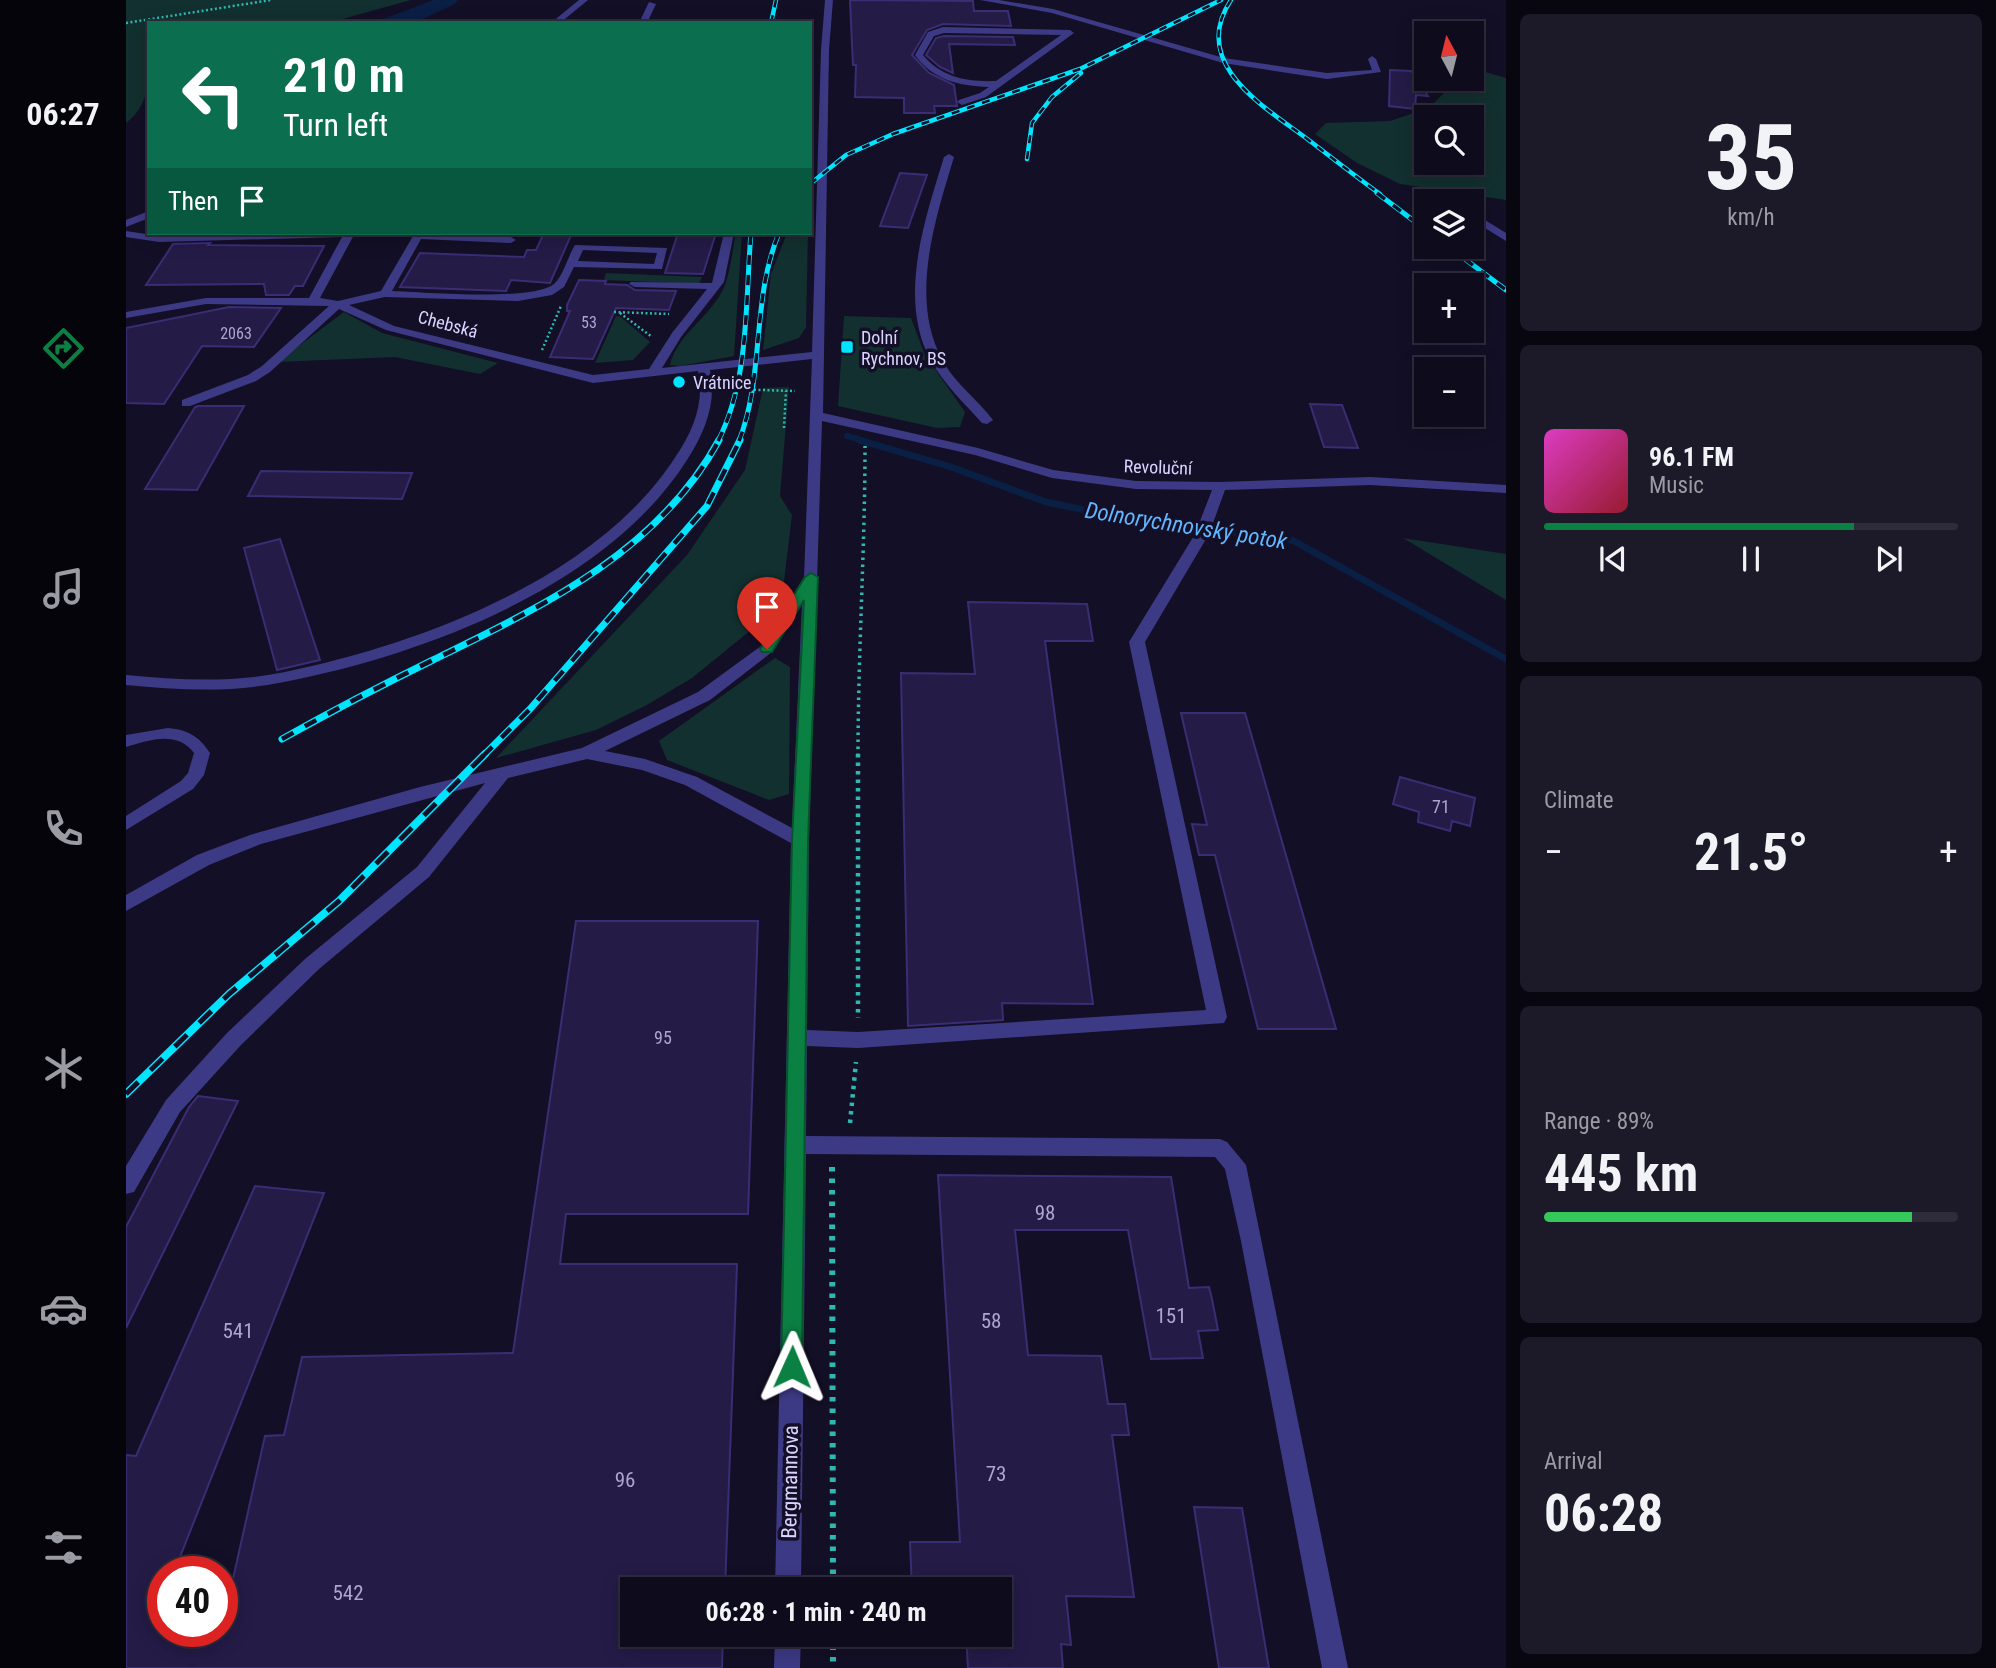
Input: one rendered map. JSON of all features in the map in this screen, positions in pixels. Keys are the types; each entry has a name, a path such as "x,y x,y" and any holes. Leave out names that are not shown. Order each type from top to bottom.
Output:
{"street":[{"path":"558,21 584,0"},
{"path":"126,904 167,877 256,839 370,807 587,753 704,696 767,649 811,577 824,173 821,50 828,0"},
{"path":"984,0 1053,11 1204,56 1326,76 1377,72 1372,59"},
{"path":"644,21 652,4"},
{"path":"961,102 983,95 1087,20"},
{"path":"999,84 955,82 933,70 919,55 931,34 943,30 1069,33"},
{"path":"949,157 926,232 921,313 934,355 957,387 988,420"},
{"path":"126,224 147,215"},
{"path":"1484,223 1506,239"},
{"path":"126,234 159,239 286,235"},
{"path":"313,301 348,235"},
{"path":"653,373 676,336 715,286 728,235"},
{"path":"385,293 418,236 511,240"},
{"path":"186,402 252,378 266,369 338,304 385,293 518,298 534,296 560,285 579,247 663,250 658,267 572,264"},
{"path":"635,284 715,286"},
{"name":"Chebská","path":"126,315 206,301 313,301 338,304 390,328 514,362 593,379 817,355"},
{"path":"126,680 229,685 283,678 363,660 457,625 554,578 647,509 684,461 705,413 708,384 703,366"},
{"name":"Revoluční","path":"816,415 978,452 1052,474 1136,485 1220,486 1370,481 1506,489"},
{"path":"797,1038 858,1040 1217,1017 1137,642 1205,527 1220,486"},
{"name":"Bergmannova","path":"788,1577 800,840 811,577"},
{"path":"126,741 152,733 173,734 193,740 202,753 196,775 187,785 126,824"},
{"path":"587,753 645,765 691,780 800,840"},
{"path":"126,1185 173,1106 234,1040 312,964 423,872 500,775"},
{"path":"795,1144 832,1147 1220,1148 1235,1165 1238,1178 1335,1668"},
{"path":"787,1668 788,1647"}],"path":[{"path":"126,23 271,0"},
{"path":"614,312 673,314"},
{"path":"619,312 660,343"},
{"path":"708,384 736,391 816,392"},
{"path":"784,428 786,391"},
{"path":"833,1577 832,1147 850,1126 858,1040 858,650 865,514 865,450"},
{"path":"833,1647 833,1668"}],"green space":[{"path":"126,0 411,0 335,21 147,21 147,90 136,114 126,123"},
{"path":"1484,72 1506,78 1506,200 1484,197 1484,189 1433,189 1400,184 1357,163 1315,134 1326,123 1390,121 1414,113 1414,175 1484,175 1484,105 1432,105 1446,91 1484,91"},
{"path":"736,235 742,235 734,356 680,366 670,365 687,334 719,297 730,267"},
{"path":"786,235 808,235 806,327 799,338 763,350 771,274"},
{"path":"606,273 702,277 699,284 604,280"},
{"path":"344,312 382,333 498,363 480,374 395,357 277,362"},
{"path":"616,316 621,317 650,342 633,360 595,363"},
{"path":"844,316 911,318 925,355 965,412 960,427 937,428 838,406"},
{"path":"789,387 780,496 792,515 784,581 751,630 692,678 645,706 596,730 496,758 687,555 745,470 763,388"},
{"path":"1403,538 1506,554 1506,600"},
{"path":"775,658 790,667 789,794 769,800 667,760 659,741"}],"water":[{"path":"433,0 458,0 455,4 418,21 378,21"}],"building":[{"path":"850,0 973,1 974,11 1008,11 1011,26 943,24 927,30 912,55 929,73 954,85 957,106 934,106 935,113 904,113 904,98 855,97 856,65 853,65"},
{"path":"1013,37 1015,45 949,44 953,73 940,67 926,55 936,38"},
{"path":"1390,70 1411,71 1414,75 1414,91 1425,91 1428,96 1416,95 1414,109 1389,106"},
{"path":"900,173 927,175 908,228 880,226"},
{"path":"543,235 571,235 550,283 511,280 506,291 400,287 420,253 524,257 527,250 536,250"},
{"path":"677,235 715,235 703,274 665,273"},
{"path":"210,243 208,245 324,246 303,286 295,286 289,295 266,295 264,284 146,285 173,244"},
{"path":"579,280 606,281 605,284 627,285 635,290 676,291 669,310 616,308 593,359 550,357 570,311 567,311 567,305"},
{"path":"229,307 281,308 254,347 202,346 164,404 126,403 126,328"},
{"path":"1310,404 1342,405 1358,448 1324,447"},
{"path":"244,406 197,490 145,489 195,407"},
{"path":"261,471 412,473 402,499 248,496"},
{"path":"280,539 320,660 277,670 244,548"},
{"path":"968,602 1087,604 1093,641 1045,641 1093,1004 1002,1003 1003,1020 908,1026 901,673 975,674"},
{"path":"1181,713 1245,713 1336,1029 1258,1029 1215,855 1199,855 1192,824 1207,825"},
{"path":"1400,777 1475,798 1470,826 1452,821 1450,831 1418,822 1419,812 1393,804"},
{"path":"576,921 758,921 748,1214 566,1214 560,1264 737,1264 725,1577 620,1577 620,1647 723,1647 722,1668 126,1668 126,1455 136,1456 255,1186 324,1193 180,1556 147,1556 147,1647 238,1647 238,1556 265,1436 284,1435 302,1357 513,1353"},
{"path":"198,1096 238,1101 126,1328 126,1227 189,1107"},
{"path":"938,1175 1171,1177 1189,1288 1209,1287 1218,1330 1198,1331 1203,1358 1151,1359 1128,1230 1015,1230 1028,1355 1101,1356 1108,1404 1125,1404 1129,1435 1112,1435 1134,1597 1066,1596 1071,1645 1061,1644 1063,1668 968,1668 967,1647 1012,1647 1012,1577 911,1577 910,1542 960,1542"},
{"path":"1194,1507 1242,1508 1269,1668 1219,1668"}],"waterway":[{"name":"Dolnorychnovský potok","path":"847,436 865,441"},
{"name":"Dolnorychnovský potok","path":"859,440 951,467 1046,502 1134,520 1292,540 1506,659"}],"railway":[{"path":"771,21 776,0"},
{"path":"812,182 846,155 893,134 1080,69 1221,0"},
{"path":"1231,0 1220,23 1219,44 1225,63 1237,81 1270,112 1380,194"},
{"path":"1027,159 1032,123 1052,97 1081,73"},
{"path":"1377,193 1414,221"},
{"path":"718,441 736,392 741,366 751,235"},
{"path":"739,441 752,390 765,284 778,235"},
{"path":"1465,259 1506,290"},
{"path":"282,739 516,619 594,572 631,545 664,514 694,479 719,440"},
{"path":"485,754 530,709 707,506 740,440"},
{"path":"126,1094 229,994 339,901 485,754"}],"place":[{"name":"Dolní Rychnov, BS","path":"847,347"},
{"name":"Vrátnice","path":"679,382"}],"route":[{"path":"767,649 811,577 800,840 792,1367"}]}
